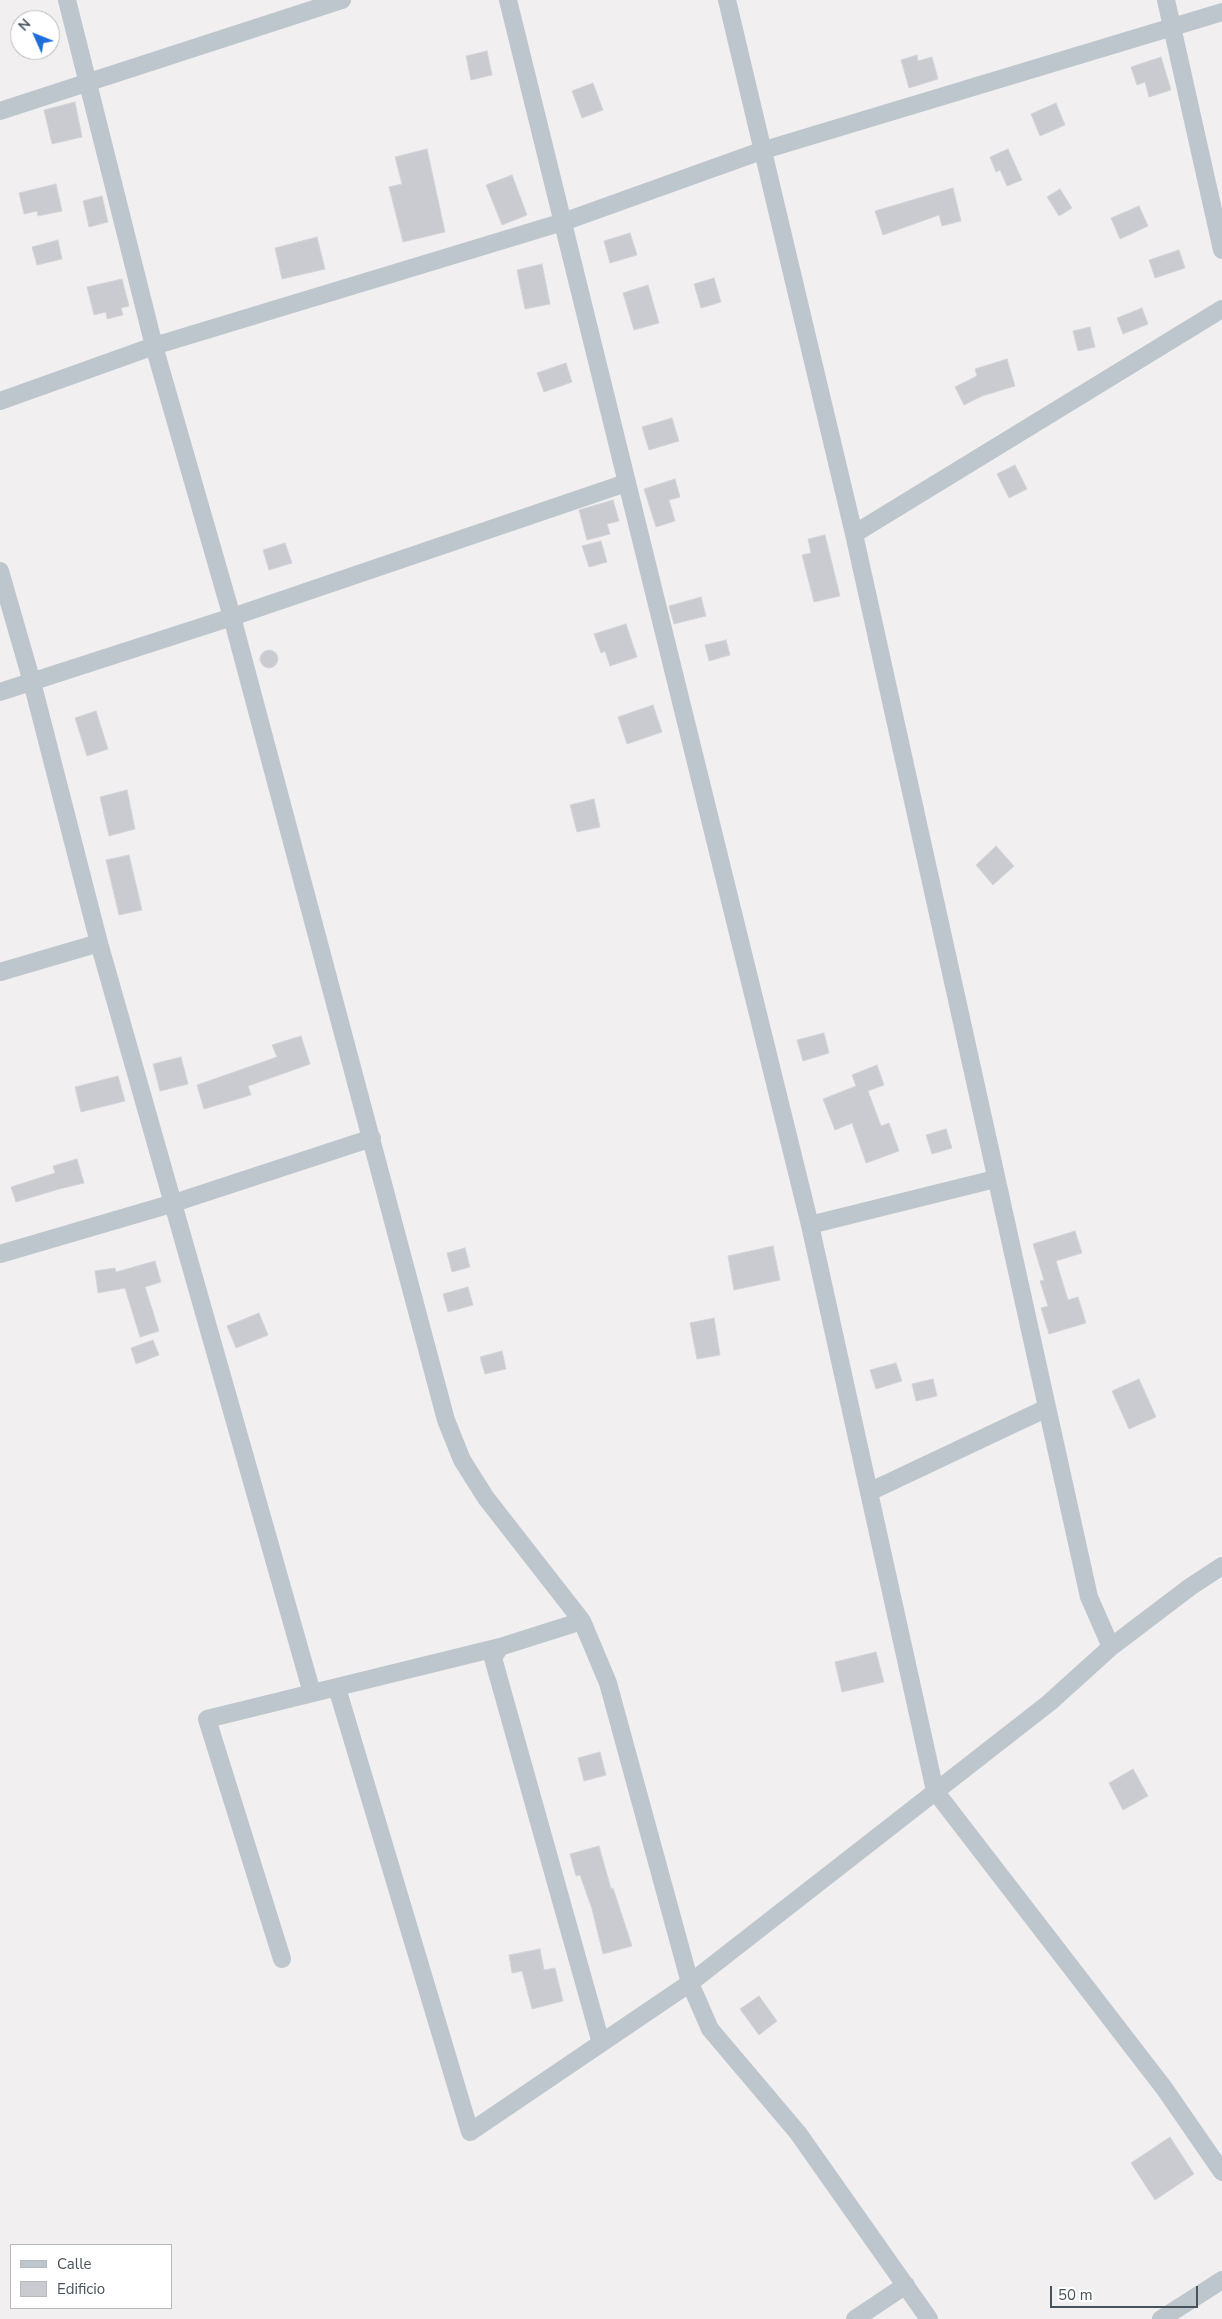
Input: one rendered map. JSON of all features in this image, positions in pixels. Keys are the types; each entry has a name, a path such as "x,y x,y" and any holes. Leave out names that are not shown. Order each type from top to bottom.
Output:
{"street":[{"path":"67,0 86,84 154,346 232,617 446,1420 462,1460 486,1498 582,1621 608,1682 690,1983 710,2029 798,2133 929,2319"},
{"path":"0,111 86,84 291,8 342,0"},
{"path":"508,0 810,1225 935,1791 1164,2088 1222,2172"},
{"path":"727,0 761,151 854,534 995,1179 1089,1597 1111,1647"},
{"path":"1166,0 1222,250"},
{"path":"0,401 154,346 563,222 761,151 1222,12"},
{"path":"854,534 1222,309"},
{"path":"0,692 232,617 626,483"},
{"path":"0,571 32,682 98,943 174,1203 312,1693"},
{"path":"0,972 98,943"},
{"path":"0,1254 174,1203 372,1138"},
{"path":"810,1225 995,1179"},
{"path":"869,1492 1047,1408"},
{"path":"337,1688 470,2132 690,1983 1049,1703 1111,1647 1190,1587 1222,1566"},
{"path":"282,1959 207,1719 500,1647 582,1621"},
{"path":"500,1647 493,1658 601,2043"},
{"path":"1161,2319 1222,2280"},
{"path":"855,2319 906,2285"}],"building":[{"path":"487,51 492,75 471,80 466,56"},
{"path":"917,55 918,61 932,57 938,79 909,88 901,60"},
{"path":"1161,57 1171,90 1149,97 1145,82 1137,85 1131,67"},
{"path":"593,83 603,110 582,118 572,91"},
{"path":"75,102 82,137 52,144 44,110"},
{"path":"1056,103 1065,125 1040,136 1031,114"},
{"path":"427,149 445,232 403,242 389,187 402,184 395,157"},
{"path":"1008,149 1022,180 1007,186 1000,170 996,172 990,157"},
{"path":"512,175 527,215 502,225 486,185"},
{"path":"56,184 62,211 38,216 37,211 24,214 19,193"},
{"path":"953,188 961,221 942,226 939,215 883,235 875,211"},
{"path":"1060,189 1072,208 1059,216 1047,197"},
{"path":"102,196 108,222 89,227 83,201"},
{"path":"1139,206 1148,226 1120,239 1111,218"},
{"path":"630,233 637,255 610,263 604,241"},
{"path":"317,237 325,269 282,279 275,248"},
{"path":"58,240 62,259 37,265 32,247"},
{"path":"1179,250 1185,268 1155,278 1149,260"},
{"path":"542,264 550,304 525,309 517,270"},
{"path":"714,278 721,302 701,308 694,284"},
{"path":"122,279 129,306 121,308 123,315 107,319 106,312 94,315 87,287"},
{"path":"648,285 659,323 634,330 623,293"},
{"path":"1142,308 1148,324 1123,334 1117,318"},
{"path":"1090,327 1095,347 1078,351 1073,331"},
{"path":"1007,359 1015,386 982,396 964,405 955,387 977,376 975,369"},
{"path":"566,363 572,382 544,392 537,373"},
{"path":"672,418 679,441 649,450 642,427"},
{"path":"1015,465 1027,489 1009,498 997,474"},
{"path":"675,479 680,497 669,500 675,521 656,527 644,489"},
{"path":"613,500 619,521 607,524 610,534 587,540 579,510"},
{"path":"825,535 840,596 814,602 802,555 811,553 808,539"},
{"path":"601,541 607,562 589,567 582,546"},
{"path":"285,543 292,563 269,570 263,550"},
{"path":"701,597 706,616 674,624 669,606"},
{"path":"626,624 637,657 610,666 605,651 601,653 594,634"},
{"path":"726,640 730,655 709,661 705,645"},
{"path":"269,650 275,653 278,659 275,665 269,668 263,665 260,659 263,653"},
{"path":"653,705 662,732 627,744 618,717"},
{"path":"96,711 108,749 87,756 75,718"},
{"path":"127,790 135,829 109,836 100,797"},
{"path":"594,799 600,827 577,832 570,805"},
{"path":"996,846 1014,866 993,885 976,865"},
{"path":"129,855 142,910 119,915 106,860"},
{"path":"824,1033 829,1053 803,1061 797,1040"},
{"path":"301,1036 310,1064 248,1086 251,1095 204,1109 197,1085 277,1057 272,1045"},
{"path":"181,1057 188,1084 160,1091 153,1064"},
{"path":"877,1065 884,1085 868,1091 881,1126 889,1123 899,1151 866,1163 852,1123 835,1130 823,1099 856,1086 852,1075"},
{"path":"118,1076 125,1101 81,1112 75,1087"},
{"path":"946,1129 952,1148 932,1154 926,1135"},
{"path":"77,1159 84,1183 16,1202 11,1187 55,1173 53,1166"},
{"path":"1075,1231 1082,1253 1056,1261 1068,1300 1078,1297 1086,1323 1049,1334 1041,1308 1048,1306 1040,1281 1044,1280 1033,1244"},
{"path":"773,1246 780,1280 734,1290 728,1256"},
{"path":"465,1248 470,1267 452,1272 447,1253"},
{"path":"155,1261 161,1282 145,1287 159,1331 140,1337 125,1288 98,1293 95,1271 115,1268 116,1272"},
{"path":"468,1287 473,1305 448,1312 443,1294"},
{"path":"259,1313 268,1335 236,1348 227,1326"},
{"path":"714,1318 720,1355 697,1359 690,1323"},
{"path":"153,1340 159,1355 136,1364 131,1348"},
{"path":"502,1351 506,1369 485,1374 480,1357"},
{"path":"896,1363 902,1381 876,1389 870,1370"},
{"path":"933,1379 937,1396 916,1401 912,1384"},
{"path":"1139,1379 1156,1417 1129,1429 1112,1391"},
{"path":"876,1652 884,1682 842,1692 835,1662"},
{"path":"600,1752 606,1775 584,1781 578,1758"},
{"path":"1133,1769 1148,1796 1123,1810 1109,1783"},
{"path":"599,1846 611,1889 613,1888 632,1946 603,1954 592,1909 580,1875 576,1876 570,1854"},
{"path":"540,1949 544,1970 555,1968 563,2001 532,2009 522,1971 512,1973 509,1955"},
{"path":"759,1996 777,2021 759,2035 740,2009"},
{"path":"1170,2137 1194,2174 1155,2200 1131,2163"}]}
